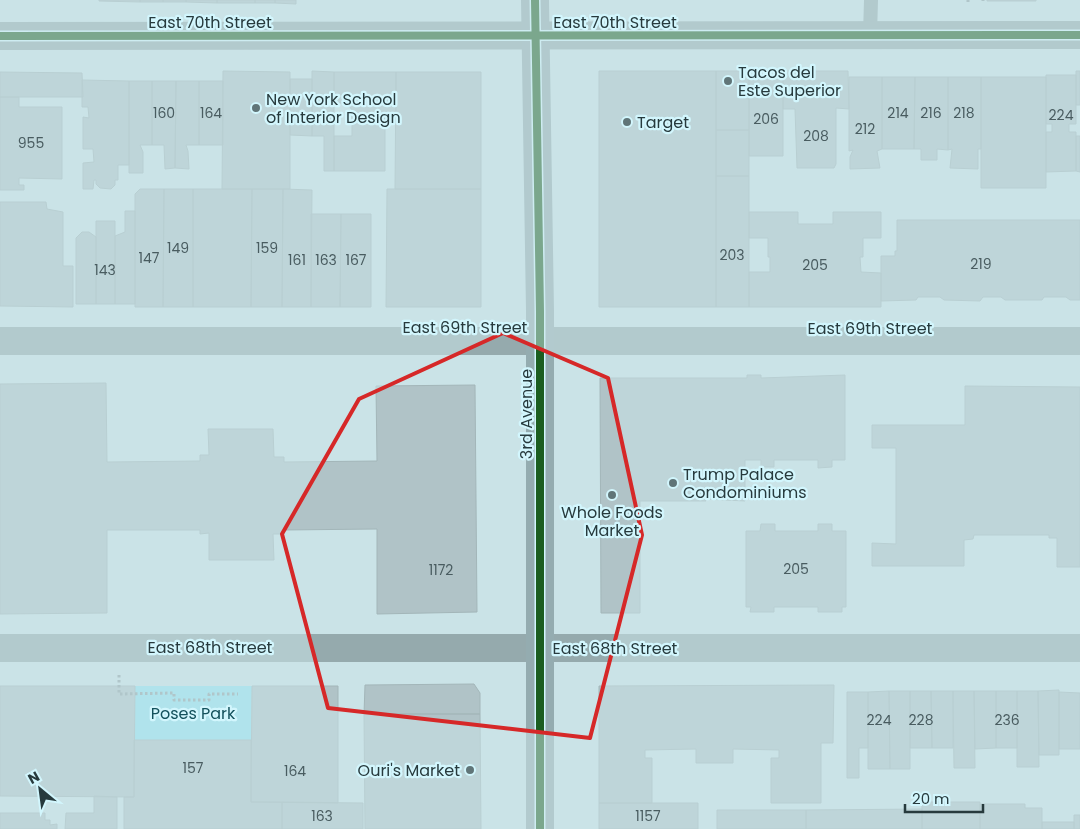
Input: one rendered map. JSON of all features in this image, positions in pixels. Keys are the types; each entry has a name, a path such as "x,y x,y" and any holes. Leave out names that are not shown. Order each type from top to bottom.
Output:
{"main road":[{"name":"3rd Avenue","path":"535,0 540,341 540,829"}],"street":[{"name":"East 70th Street","path":"0,36 1080,35"},
{"name":"East 69th Street","path":"0,341 1080,341"},
{"name":"East 68th Street","path":"0,648 1080,648"}],"lane":[{"path":"870,35 871,0"}],"path":[{"path":"119,675 119,694 174,693 174,700 208,700 209,694 238,694"}],"highlighted area":[{"path":"503,333 608,378 642,535 590,738 328,708 282,534 359,399"}],"green space":[{"name":"Poses Park","path":"135,686 252,686 251,740 134,740"}],"building":[{"path":"140,0 140,2 99,1"},
{"path":"140,0 163,0 163,2 140,2"},
{"path":"163,0 186,0 186,2 163,2"},
{"path":"186,0 217,0 217,3 186,2"},
{"path":"217,0 255,0 255,3 217,3"},
{"path":"255,0 275,0 275,3 255,3"},
{"path":"275,0 296,0 296,4 275,3"},
{"path":"1036,0 1036,1 987,1"},
{"name":"New York School of Interior Design","path":"223,71 290,72 290,189 222,189"},
{"path":"312,71 334,72 334,171 324,171 324,136 312,136"},
{"path":"599,71 716,71 716,307 599,307"},
{"path":"716,71 749,71 749,130 716,130"},
{"path":"783,71 848,71 849,109 836,108 836,164 834,168 797,168 795,109 783,109"},
{"path":"1076,71 1080,71 1080,105 1076,105"},
{"path":"0,72 82,73 83,97 0,97"},
{"path":"334,72 396,72 396,113 385,113 385,171 334,171 334,136 352,136 352,110 347,103 334,103"},
{"path":"396,72 481,72 481,189 395,189"},
{"path":"1046,75 1076,75 1076,124 1069,124 1069,132 1076,132 1076,171 1046,172 1046,132 1052,132 1052,124 1046,124"},
{"path":"749,77 783,77 783,156 749,156"},
{"path":"849,77 882,77 882,149 877,151 880,168 850,169 850,157 853,150 849,151"},
{"path":"882,77 915,77 914,149 882,149"},
{"path":"915,77 948,77 948,150 937,149 937,160 921,160 921,149 914,149"},
{"path":"948,77 981,77 981,149 978,149 978,169 950,168 952,149 948,150"},
{"path":"981,77 1046,77 1046,188 981,188"},
{"path":"290,79 312,79 312,136 290,135"},
{"path":"82,80 129,81 129,165 118,165 118,180 115,180 115,185 111,189 100,188 96,184 96,180 94,180 93,189 83,189 83,163 94,162 93,149 83,149 83,117 89,118 88,107 82,107"},
{"path":"129,81 152,81 152,145 140,145 143,152 143,173 129,173"},
{"path":"152,81 176,81 175,168 165,169 164,145 152,145"},
{"path":"176,81 199,81 199,145 186,145 189,169 175,168"},
{"path":"199,81 223,81 223,145 199,145"},
{"path":"0,97 19,97 19,107 62,107 62,179 19,178 19,185 24,185 24,190 0,190"},
{"path":"716,130 749,130 749,176 716,176"},
{"path":"1076,136 1080,136 1080,172 1076,171"},
{"path":"716,176 749,176 749,307 716,307"},
{"path":"140,189 164,189 163,307 135,307 135,194"},
{"path":"164,189 193,189 193,307 163,307"},
{"path":"193,189 252,189 251,307 193,307"},
{"path":"252,189 283,189 282,307 251,307"},
{"path":"283,189 312,190 311,307 282,307"},
{"path":"387,189 481,189 481,307 386,307"},
{"path":"0,202 46,202 47,209 63,212 63,266 73,266 73,307 0,306"},
{"path":"125,211 135,211 135,304 115,304 115,236 125,232"},
{"path":"749,212 798,212 798,224 833,224 833,212 881,212 881,238 863,238 863,257 860,257 861,272 881,273 881,307 749,307 749,272 770,272 770,257 768,257 768,238 749,238"},
{"path":"311,214 341,214 340,307 311,307"},
{"path":"341,214 371,214 371,307 340,307"},
{"path":"897,220 1080,220 1080,300 1070,300 1066,297 1044,297 1042,300 1005,300 1001,297 983,297 980,301 918,297 916,300 881,301 881,256 895,256 895,251 897,251"},
{"path":"96,221 115,221 115,304 96,304"},
{"path":"82,232 89,232 96,237 96,304 76,304 76,238"},
{"name":"Trump Palace Condominiums","path":"747,375 761,375 761,378 845,375 845,460 832,460 832,467 818,468 818,460 774,460 774,467 761,467 761,460 745,460 745,501 705,499 706,501 640,501 640,613 601,613 600,378 747,378"},
{"path":"106,383 107,462 200,461 200,455 209,455 208,429 273,429 274,457 284,457 284,462 377,461 376,386 475,385 477,612 377,614 377,529 283,530 283,534 273,534 274,560 209,560 209,533 200,534 200,530 107,530 107,613 0,614 0,384"},
{"path":"965,386 1080,387 1080,567 1057,567 1057,538 1049,538 1049,535 974,535 973,539 964,540 964,566 872,566 872,543 896,544 896,448 872,448 872,425 965,425"},
{"path":"761,524 775,524 775,531 818,531 818,524 832,524 832,531 846,531 846,607 842,607 842,612 818,612 818,607 774,607 774,612 750,612 751,607 746,607 746,531 760,531"},
{"path":"474,684 480,693 480,714 364,714 365,685"},
{"path":"834,685 833,743 821,743 821,803 771,803 771,758 779,758 779,750 733,749 733,763 696,763 696,749 645,750 645,758 652,758 652,803 599,803 599,686"},
{"path":"0,686 135,686 134,797 0,796"},
{"path":"252,686 338,686 338,803 251,802"},
{"path":"1059,690 1059,755 1039,755 1038,691"},
{"path":"889,691 890,769 868,769 868,692"},
{"path":"889,691 910,691 910,769 890,769"},
{"path":"910,691 931,691 932,748 910,748"},
{"path":"931,691 953,691 953,748 932,748"},
{"path":"953,691 974,691 975,768 954,768"},
{"path":"974,691 996,691 996,748 975,749"},
{"path":"996,691 1017,691 1017,748 996,748"},
{"path":"1017,691 1038,691 1039,767 1017,767"},
{"path":"847,692 868,692 868,748 859,748 859,778 847,778"},
{"path":"1059,692 1080,693 1080,749 1059,749"},
{"path":"364,714 480,714 481,829 365,829"},
{"path":"134,740 251,740 251,802 282,802 282,829 124,829 124,797 134,797"},
{"path":"94,796 117,797 117,829 65,829 66,813 94,813"},
{"path":"282,802 363,803 363,829 282,829"},
{"path":"922,802 980,802 980,829 922,829"},
{"path":"599,803 698,803 698,829 599,829"},
{"path":"980,804 1025,804 1025,808 1042,808 1042,829 980,829"},
{"path":"922,809 922,829 806,829 806,810"},
{"path":"717,810 806,810 806,829 717,829"},
{"path":"0,813 45,813 45,820 50,820 50,825 57,824 57,829 0,829"},
{"path":"1074,815 1080,815 1080,829 1074,829"},
{"path":"1042,822 1074,822 1074,829 1042,829"}],"cycle path":[{"path":"535,0 540,311 540,829"},
{"path":"0,36 1080,35"}],"place":[{"name":"Tacos del Este Superior","path":"728,81"},
{"name":"New York School of Interior Design","path":"256,108"},
{"name":"Target","path":"627,122"},
{"name":"Trump Palace Condominiums","path":"673,483"},
{"name":"Whole Foods Market","path":"612,495"},
{"name":"Ouri's Market","path":"470,770"}]}
